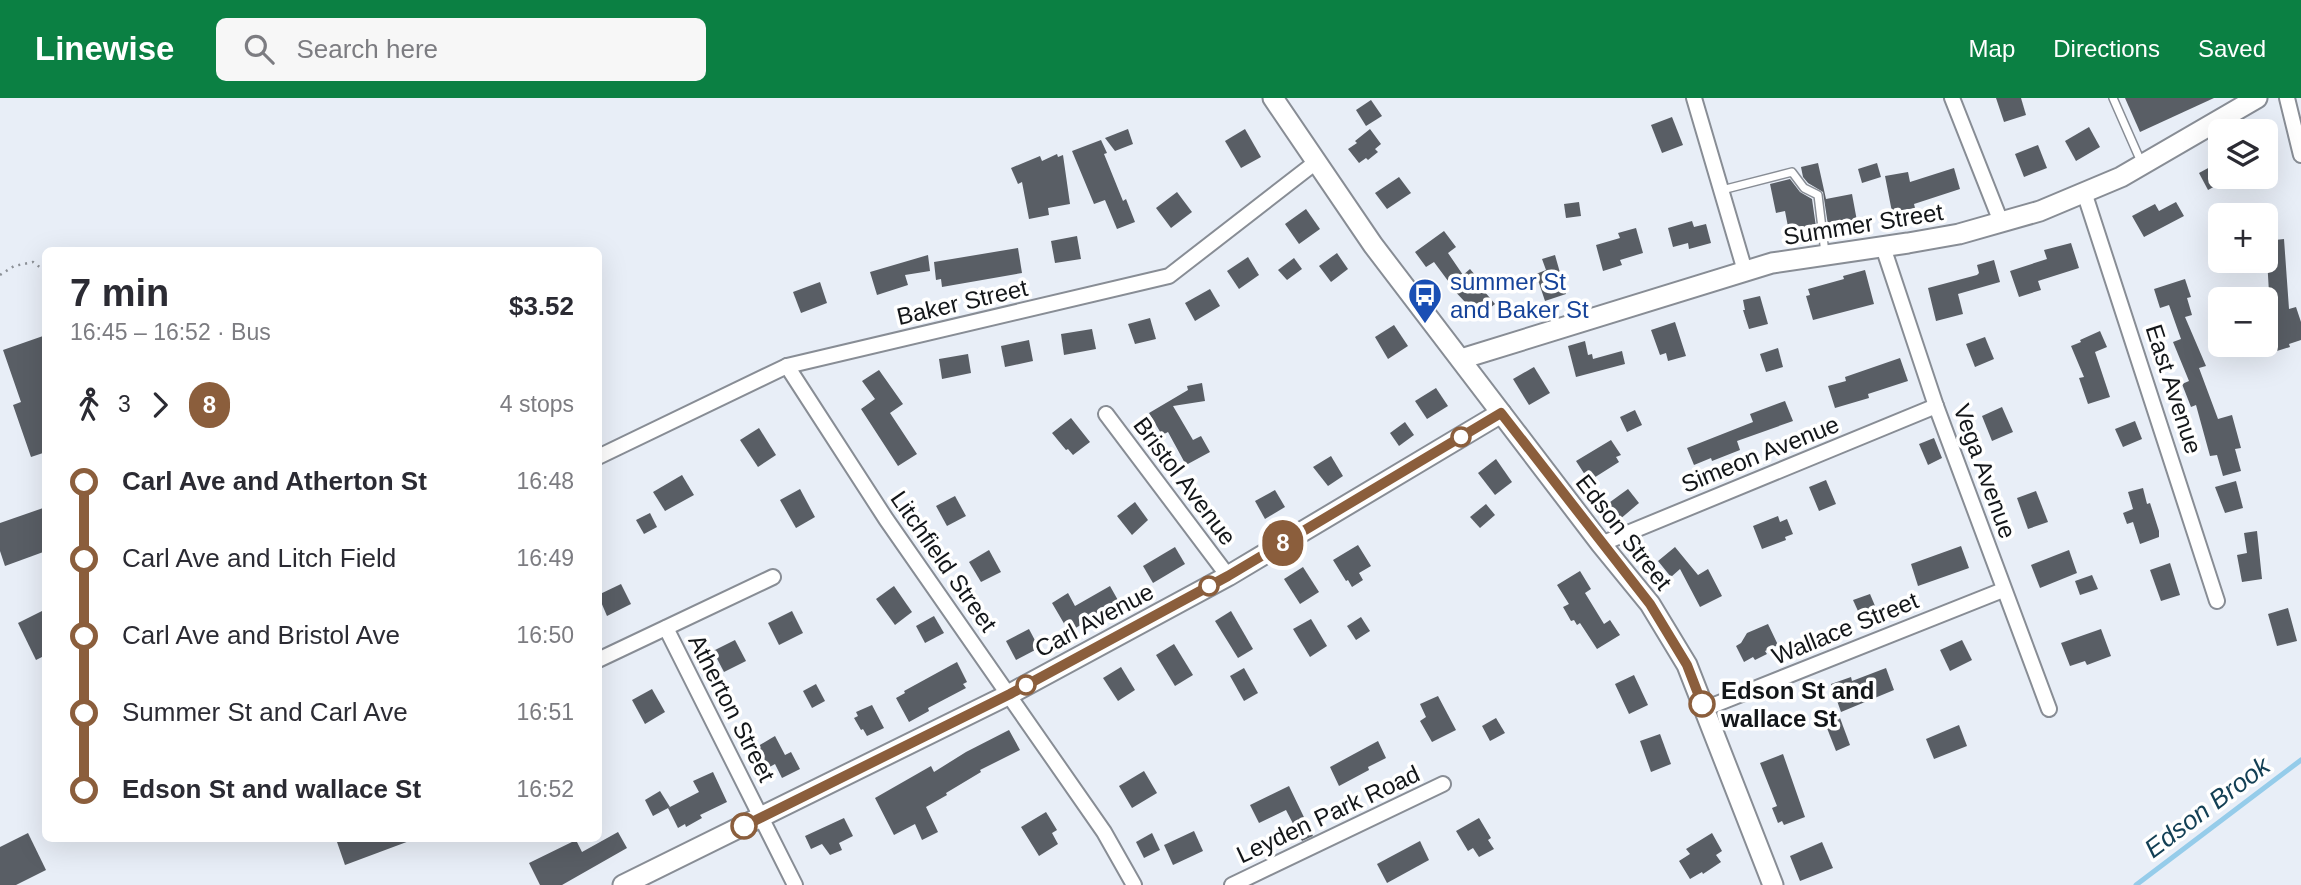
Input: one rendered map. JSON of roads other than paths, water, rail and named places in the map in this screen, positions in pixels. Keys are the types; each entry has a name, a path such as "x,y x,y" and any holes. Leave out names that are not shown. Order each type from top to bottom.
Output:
{"street":[{"path":"1273,98 1373,245 1501,413"},
{"path":"1694,98 1745,271"},
{"path":"1952,98 2001,222"},
{"name":"Summer Street","path":"1461,359 1772,263 1959,234 2040,211 2121,177 2257,98"},
{"path":"2287,98 2301,155"},
{"name":"Baker Street","path":"602,455 787,366 1169,276 1316,162"},
{"name":"East Avenue","path":"2084,192 2217,601"},
{"name":"Vega Avenue","path":"1883,247 1936,406 2049,709"},
{"name":"Litchfield Street","path":"787,366 886,519 1104,832 1134,885"},
{"name":"Simeon Avenue","path":"1601,544 1936,406"},
{"name":"Edson Street","path":"1501,413 1650,604 1687,665 1773,885"},
{"name":"Carl Avenue","path":"623,885 1010,694 1228,576 1501,413"},
{"name":"Bristol Avenue","path":"1106,414 1228,576"},
{"path":"602,658 773,577"},
{"name":"Wallace Street","path":"1704,709 2003,590"},
{"name":"Atherton Street","path":"666,628 794,885"},
{"name":"Leyden Park Road","path":"1232,885 1443,785"}],"lane":[{"path":"2113,98 2143,165"},
{"path":"1722,190 1792,172 1804,188 1818,195 1825,254"}],"waterway":[{"name":"Edson Brook","path":"2136,885 2301,760"}],"place":[{"name":"summer St and Baker St","path":"1425,325"},
{"name":"Edson St and wallace St","path":"1702,704"}]}
